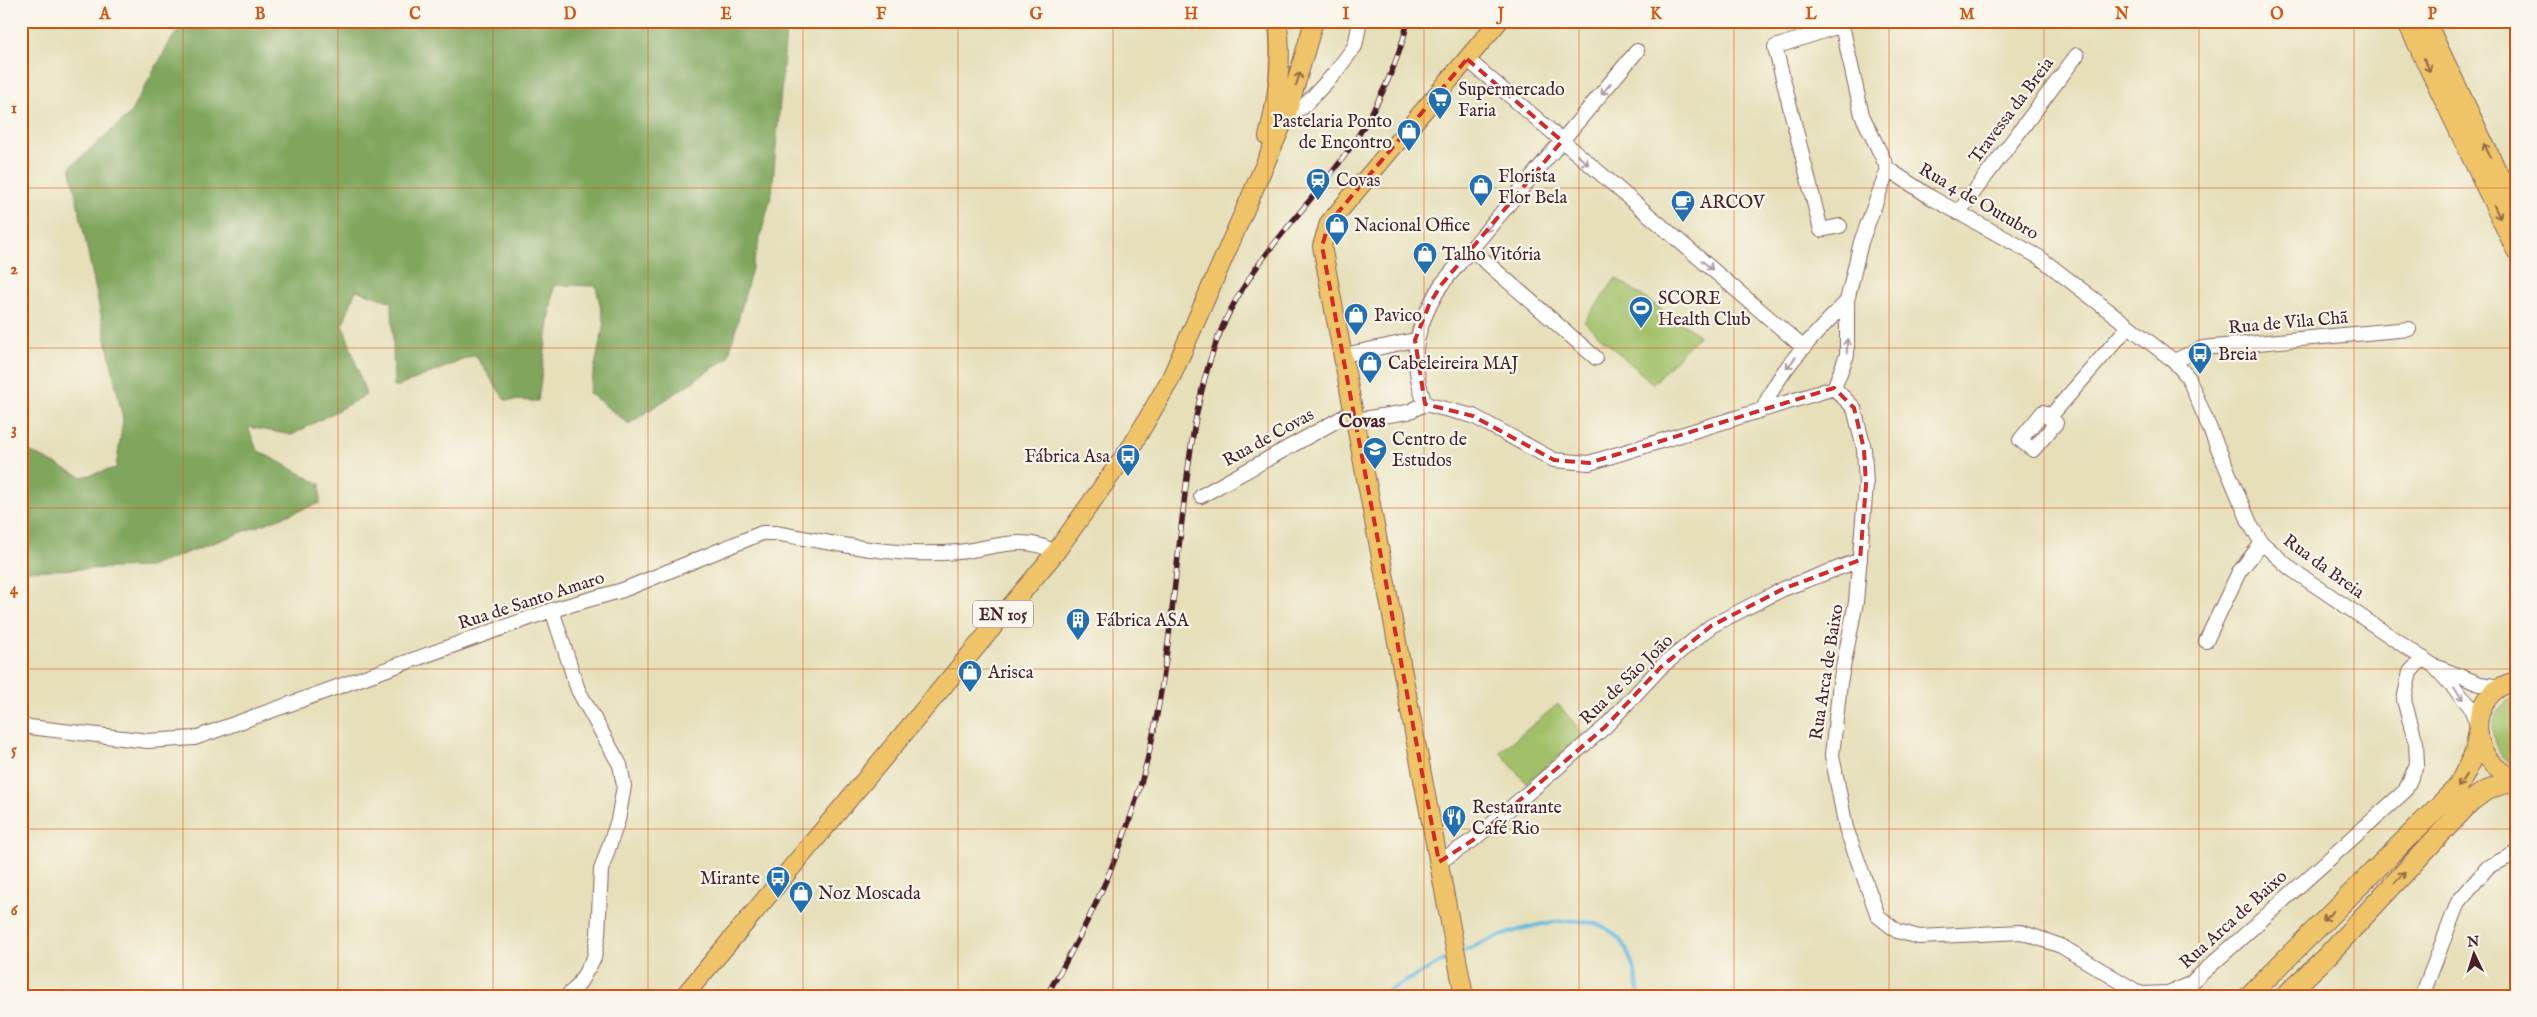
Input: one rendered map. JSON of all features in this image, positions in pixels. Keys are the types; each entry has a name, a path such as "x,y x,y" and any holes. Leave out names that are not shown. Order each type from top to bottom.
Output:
{"highway":[{"path":"2249,996 2458,787 2476,753 2478,731"},
{"path":"2285,996 2325,958 2470,802 2485,791 2500,784 2516,780"}],"main road":[{"name":"EN 105","path":"1254,189 1273,117 1278,86 1280,56 1277,21"},
{"name":"EN 105","path":"684,996 1055,553 1128,452 1170,380 1287,114 1314,21"},
{"path":"1464,996 1322,246 1329,223 1499,21"},
{"path":"2406,21 2516,251"},
{"path":"2426,21 2516,210"},
{"path":"2509,684 2488,700 2479,717 2478,731 2486,757 2503,773 2516,780"}],"street":[{"path":"1287,114 1303,107 1334,74 1355,46 1360,21"},
{"path":"1637,51 1470,249 1428,305 1415,340 1417,382 1425,404 1473,416 1554,460 1589,463 1764,407 1834,388 1847,355 1848,301 1861,242 1888,169 1862,114 1841,23 1774,46 1821,230 1840,226"},
{"name":"Travessa da Breia","path":"1958,213 2077,54"},
{"path":"1467,60 1804,348"},
{"name":"Rua 4 de Outubro","path":"1888,169 1932,198 2039,257 2174,361"},
{"path":"1470,249 1596,358"},
{"path":"1764,407 1772,387 1804,348 1848,301"},
{"path":"2049,418 2128,327"},
{"name":"Rua de Vila Chã","path":"2174,361 2203,348 2409,329"},
{"path":"1344,355 1415,340"},
{"name":"Rua da Breia","path":"2174,361 2188,377 2251,526 2262,543 2291,569 2428,662 2480,684 2509,684"},
{"name":"Rua Arca de Baixo","path":"1834,388 1854,408 1864,449 1866,485 1856,602 1840,683 1832,755 1846,828 1878,916 1897,932 1919,937 2021,932 2061,946 2141,994 2168,993 2190,984 2405,791 2417,764 2416,743 2404,700 2410,672 2428,662"},
{"name":"Rua de Covas","path":"1200,496 1345,416 1355,417 1408,412 1425,404"},
{"name":"Rua de Santo Amaro","path":"21,726 148,741 195,738 552,610 623,590 762,534 775,533 899,551 957,552 1020,543 1035,543 1055,553"},
{"path":"2206,642 2239,572 2262,543"},
{"name":"Rua de São João","path":"1439,862 1473,840 1598,733 1661,667 1711,626 1783,589 1860,560"},
{"path":"552,610 578,690 620,765 624,786 618,820 601,870 598,935 594,958 577,987 568,996"},
{"name":"Rua da Breia","path":"2428,662 2470,706 2478,731"},
{"path":"2422,996 2458,902 2488,867 2516,852"}],"highlighted area":[{"path":"1467,59 1562,141 1441,285 1429,305 1415,340 1425,404 1473,416 1554,460 1589,463 1834,388 1854,408 1864,449 1866,485 1860,560 1783,589 1711,626 1661,667 1605,727 1473,840 1439,862 1322,246 1329,223"}],"green space":[{"path":"184,21 787,21 772,193 728,358 629,424 589,393 604,324 596,286 554,285 538,401 505,400 475,355 394,388 392,302 356,290 343,324 366,395 292,435 248,427 257,450 320,484 320,503 149,567 21,571 21,447 82,477 116,468 123,420 70,167 129,115 171,40"},
{"name":"SCORE Health Club","path":"1616,278 1699,335 1653,384 1584,322"},
{"path":"2516,696 2516,766 2506,760 2499,751 2494,741 2493,731 2494,720 2498,710"},
{"path":"1558,704 1584,735 1526,783 1500,752"}],"waterway":[{"path":"1461,952 1497,937 1542,924 1565,921 1586,922 1604,927 1619,939 1633,966 1640,996"},
{"path":"1379,996 1452,956"}],"railway":[{"path":"1046,996 1082,931 1113,863 1127,828 1148,756 1165,664 1193,436 1204,380 1216,343 1242,290 1258,266 1275,242 1331,175 1367,121 1384,89 1398,55 1408,21"}],"place":[{"name":"Supermercado Faria","path":"1440,120"},
{"name":"Pastelaria Ponto de Encontro","path":"1409,152"},
{"name":"Covas","path":"1318,201"},
{"name":"Florista Flor Bela","path":"1481,207"},
{"name":"ARCOV","path":"1683,223"},
{"name":"Nacional Office","path":"1337,246"},
{"name":"Talho Vitória","path":"1425,275"},
{"name":"SCORE Health Club","path":"1641,329"},
{"name":"Pavico","path":"1356,336"},
{"name":"Breia","path":"2200,375"},
{"name":"Cabeleireira MAJ","path":"1370,384"},
{"name":"Centro de Estudos","path":"1375,470"},
{"name":"Fábrica Asa","path":"1128,477"},
{"name":"Fábrica ASA","path":"1078,641"},
{"name":"Arisca","path":"970,693"},
{"name":"Restaurante Café Rio","path":"1454,838"},
{"name":"Mirante","path":"778,899"},
{"name":"Noz Moscada","path":"801,914"}],"district":[{"name":"Covas","path":"1362,420"}]}
